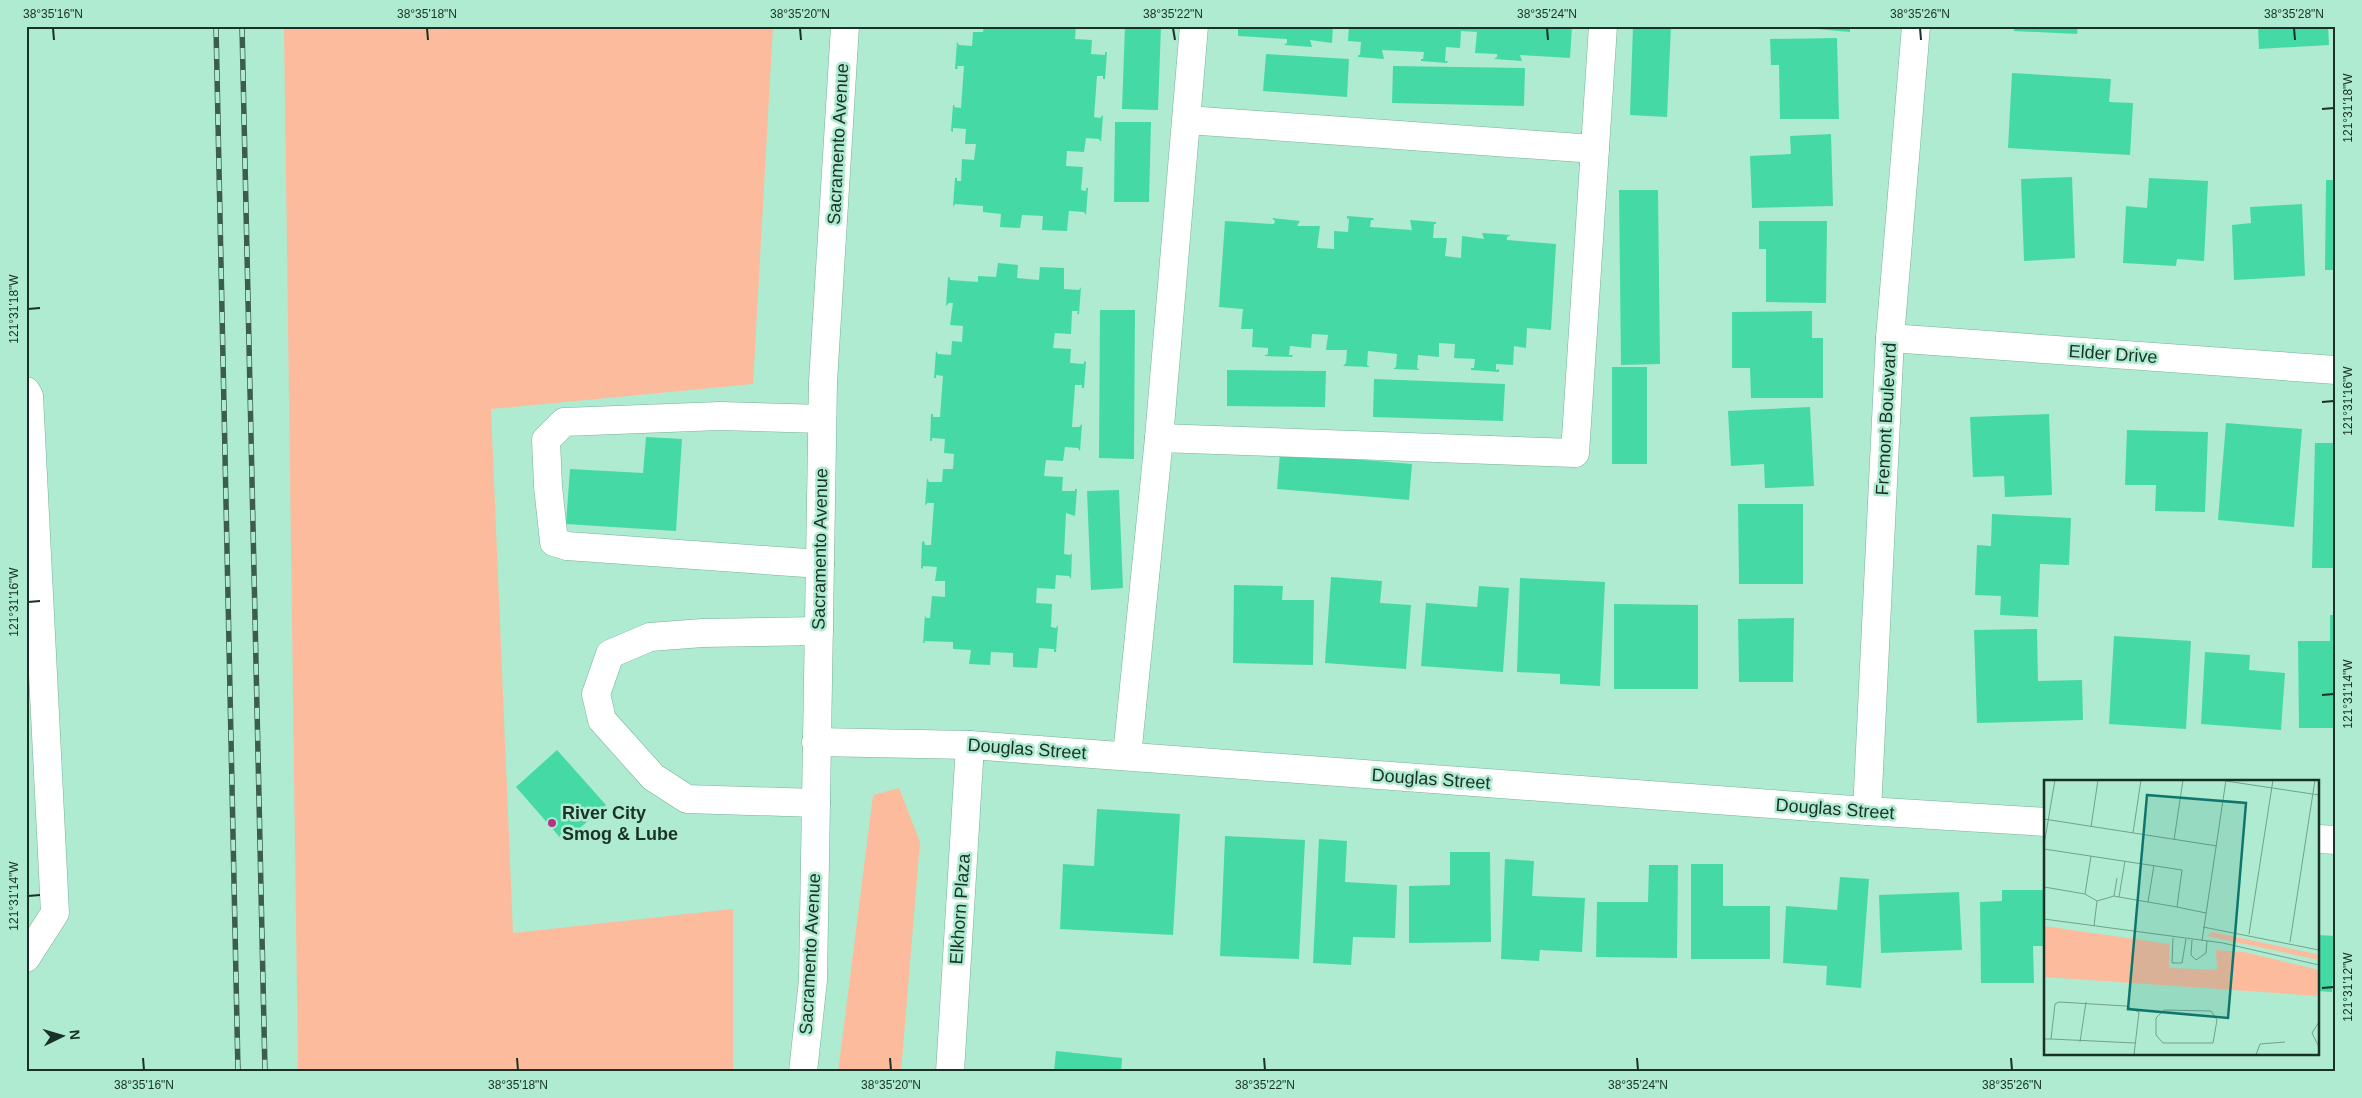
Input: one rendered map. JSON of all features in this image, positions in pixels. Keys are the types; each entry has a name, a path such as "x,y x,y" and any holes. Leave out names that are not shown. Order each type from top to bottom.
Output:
{"street":[{"name":"Sacramento Avenue","path":"803,1072 813,980 822,418 845,26"},
{"path":"1127,756 1159,438 1194,26"},
{"path":"1159,438 1575,453 1603,26"},
{"name":"Fremont Boulevard","path":"1867,812 1890,338 1916,26"},
{"path":"1187,120 1594,149"},
{"name":"Elder Drive","path":"1890,338 2336,370"},
{"path":"26,391 29,396 56,914 26,958"},
{"path":"820,564 567,546 554,542 548,486 546,440 564,422 720,416 822,418"},
{"path":"816,803 687,799 653,777 602,720 596,694 610,654 650,637 702,633 819,631"},
{"name":"Douglas Street","path":"816,742 970,745 1867,812 2044,822"},
{"name":"Elkhorn Plaza","path":"950,1072 970,745"},
{"path":"2320,839 2336,840"}],"shaded area":[{"path":"284,26 773,26 753,384 491,409 513,933 733,909 733,1072 298,1072"},
{"path":"899,788 920,842 901,1072 838,1072 873,795"}],"building":[{"path":"984,26 1076,26 1075,39 1092,40 1091,54 1105,55 1105,52 1107,52 1105,79 1103,79 1103,76 1097,76 1094,117 1100,118 1103,115 1101,142 1099,139 1086,138 1084,152 1067,151 1066,166 1083,167 1081,190 1086,191 1086,188 1088,188 1086,215 1084,212 1069,211 1067,231 1042,230 1043,216 1022,215 1020,228 1000,227 1001,214 983,212 983,206 955,204 953,207 955,178 957,178 957,181 961,181 962,159 974,160 976,144 965,144 966,129 953,128 953,132 951,131 953,105 955,105 954,107 961,108 964,66 957,66 958,69 955,69 957,42 959,45 972,46 973,32 983,32"},
{"path":"1125,26 1161,26 1158,110 1122,109"},
{"path":"1238,26 1333,26 1332,43 1310,40 1312,47 1284,45 1287,43 1287,39 1238,36"},
{"path":"1349,26 1572,26 1570,58 1520,55 1522,61 1494,59 1497,57 1497,54 1475,53 1477,32 1461,31 1460,48 1446,47 1445,61 1448,61 1447,63 1421,61 1424,52 1382,50 1384,59 1358,57 1360,55 1361,42 1348,41"},
{"path":"1633,26 1671,26 1667,117 1630,115"},
{"path":"1785,26 1850,26 1850,32"},
{"path":"2015,26 2078,26 2077,34 2014,31"},
{"path":"2157,26 2239,26 2239,29 2157,28"},
{"path":"2258,26 2328,26 2329,45 2259,49"},
{"path":"1837,38 1839,119 1780,119 1779,65 1771,65 1770,39"},
{"path":"1266,54 1349,59 1347,97 1263,91"},
{"path":"1393,66 1525,68 1524,106 1392,103"},
{"path":"2012,73 2111,79 2109,102 2133,103 2130,155 2008,148"},
{"path":"1115,122 1151,122 1149,202 1114,202"},
{"path":"1831,134 1833,206 1752,208 1750,156 1791,154 1790,136"},
{"path":"2072,177 2075,258 2024,261 2021,179"},
{"path":"2149,178 2208,181 2204,261 2177,259 2176,266 2123,263 2126,206 2147,208"},
{"path":"2326,180 2336,180 2336,270 2325,270"},
{"path":"1619,190 1658,190 1660,364 1621,365"},
{"path":"2302,204 2305,276 2234,280 2232,225 2251,223 2250,207"},
{"path":"1347,216 1373,218 1374,220 1371,220 1370,227 1412,230 1410,220 1436,222 1434,224 1433,238 1447,238 1445,256 1461,258 1462,236 1484,239 1482,233 1511,235 1507,237 1507,240 1556,244 1551,330 1527,328 1526,348 1514,346 1513,365 1496,364 1496,370 1499,369 1499,372 1471,370 1471,368 1474,368 1475,359 1454,358 1455,344 1439,343 1439,357 1418,355 1417,368 1420,370 1393,369 1396,367 1397,354 1368,351 1367,365 1370,367 1343,366 1346,363 1347,350 1326,350 1328,335 1312,334 1311,348 1290,346 1289,355 1293,355 1292,357 1264,356 1268,354 1268,348 1252,347 1253,329 1241,329 1243,309 1219,307 1225,221 1274,224 1275,221 1272,218 1300,221 1297,226 1320,226 1317,248 1334,249 1334,231 1348,232 1349,218 1347,219"},
{"path":"1759,221 1827,221 1826,303 1766,302 1766,249 1759,249"},
{"path":"998,263 1018,265 1017,278 1039,280 1040,267 1064,268 1064,289 1079,290 1081,287 1079,314 1077,314 1078,311 1072,311 1071,334 1055,333 1053,348 1071,349 1070,363 1084,364 1084,361 1086,362 1084,388 1082,388 1082,385 1075,385 1072,427 1079,427 1082,424 1080,451 1078,448 1065,447 1063,461 1046,460 1044,476 1063,477 1062,491 1075,491 1077,489 1075,516 1066,513 1064,554 1071,555 1072,552 1071,579 1069,576 1056,575 1055,589 1037,588 1036,603 1052,604 1051,627 1056,628 1058,625 1056,652 1054,652 1054,649 1039,648 1037,668 1013,667 1013,653 991,652 990,665 969,664 971,650 953,649 953,642 924,641 925,643 923,643 925,615 926,618 930,618 932,596 945,597 945,581 935,581 937,567 923,566 923,569 921,568 922,542 924,541 925,545 931,545 934,503 927,503 925,506 927,478 929,482 942,482 943,469 953,469 954,454 944,453 945,439 932,438 932,441 930,441 931,414 933,414 933,417 940,417 943,376 936,375 936,378 934,378 936,351 938,354 951,355 952,341 962,342 963,326 950,325 953,303 949,303 946,306 948,277 950,280 978,282 978,276 996,277"},
{"path":"1100,310 1135,310 1134,459 1099,458"},
{"path":"1812,311 1812,338 1823,338 1823,398 1751,398 1750,368 1732,368 1732,312"},
{"path":"1612,367 1647,367 1647,464 1612,464"},
{"path":"1227,370 1326,371 1325,407 1227,406"},
{"path":"1374,379 1505,384 1503,421 1373,417"},
{"path":"1810,407 1814,486 1765,488 1764,464 1731,466 1728,411"},
{"path":"2049,414 2052,495 2005,497 2004,476 1973,477 1970,417"},
{"path":"2226,423 2302,429 2294,527 2218,520"},
{"path":"2127,430 2208,432 2205,512 2155,511 2156,485 2125,485"},
{"path":"646,437 682,439 676,531 566,524 570,469 643,473"},
{"path":"2315,443 2336,443 2336,568 2312,568"},
{"path":"1280,453 1412,464 1409,500 1277,489"},
{"path":"1119,490 1123,588 1091,590 1087,491"},
{"path":"1738,504 1803,504 1803,584 1739,584"},
{"path":"1992,514 2071,518 2069,565 2040,564 2038,617 2000,615 2001,596 1975,595 1977,545 1991,546"},
{"path":"1331,577 1382,581 1380,603 1411,605 1406,669 1325,663"},
{"path":"1520,578 1605,582 1600,686 1560,684 1560,674 1517,672"},
{"path":"1234,585 1283,586 1282,600 1314,600 1313,665 1233,663"},
{"path":"1479,586 1509,588 1503,672 1421,666 1426,603 1477,607"},
{"path":"1614,604 1698,605 1698,689 1614,689"},
{"path":"2330,615 2336,615 2336,728 2299,728 2298,641 2330,641"},
{"path":"1794,618 1793,682 1739,682 1738,619"},
{"path":"2037,629 2038,681 2082,680 2083,720 1977,723 1974,630"},
{"path":"2114,636 2191,641 2186,729 2109,724"},
{"path":"2205,652 2250,655 2249,670 2285,673 2281,730 2201,724"},
{"path":"557,750 606,805 564,842 516,787"},
{"path":"1097,809 1180,814 1173,935 1060,929 1063,864 1094,866"},
{"path":"1225,836 1305,840 1299,959 1220,956"},
{"path":"1319,839 1347,841 1345,882 1397,885 1395,938 1353,937 1351,965 1313,963"},
{"path":"1450,852 1490,852 1491,942 1409,943 1409,886 1450,885"},
{"path":"1505,859 1534,861 1532,896 1585,898 1582,952 1540,950 1539,961 1501,959"},
{"path":"1691,864 1723,864 1723,906 1770,906 1770,959 1691,959"},
{"path":"1649,865 1678,865 1677,958 1596,957 1597,902 1648,902"},
{"path":"1840,877 1869,879 1861,988 1826,985 1827,966 1783,963 1786,906 1837,910"},
{"path":"2002,890 2044,890 2044,946 2033,946 2034,983 1981,983 1980,902 2002,901"},
{"path":"1959,892 1962,950 1881,953 1879,895"},
{"path":"2320,935 2336,936 2332,992 2320,991"},
{"path":"1056,1051 1122,1058 1121,1072 1054,1072"},
{"path":"1219,1069 1301,1069 1301,1072 1219,1072"}],"railway":[{"path":"216,26 238,1072"},
{"path":"242,26 265,1072"}],"place":[{"name":"River City Smog & Lube","path":"552,823"}]}
